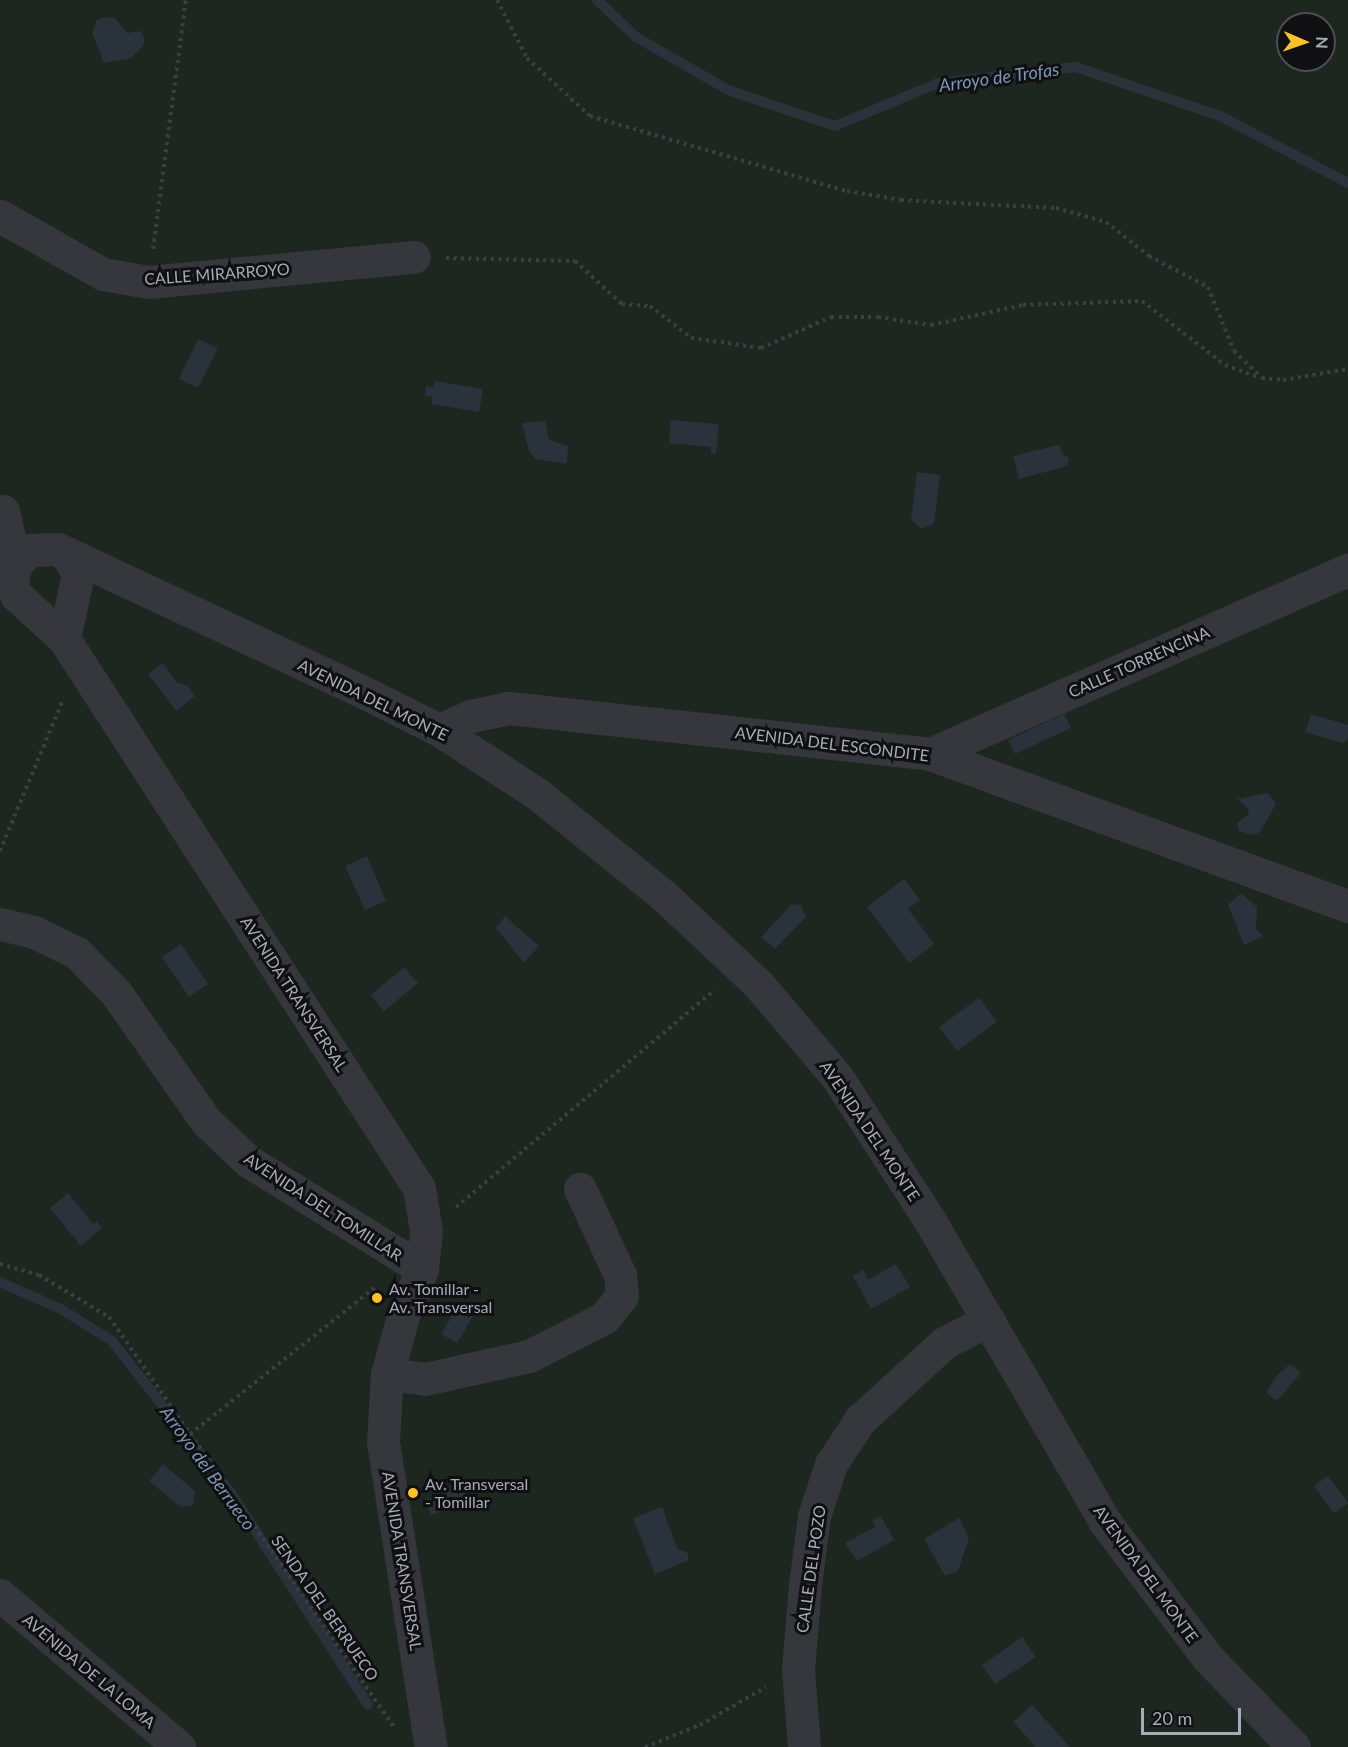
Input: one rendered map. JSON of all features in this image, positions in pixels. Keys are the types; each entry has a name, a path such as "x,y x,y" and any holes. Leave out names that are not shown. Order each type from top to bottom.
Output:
{"street":[{"name":"CALLE MIRARROYO","path":"0,216 103,274 148,282 414,257"},
{"name":"AVENIDA DEL MONTE","path":"2,509 67,555 78,574 74,595"},
{"name":"AVENIDA DEL MONTE","path":"2,509 8,573"},
{"name":"AVENIDA DEL MONTE","path":"8,573 29,550 58,549 439,730 572,823 663,896 759,985 837,1077 929,1219 1105,1522 1207,1657 1294,1747"},
{"name":"CALLE TORRENCINA","path":"930,754 1348,570"},
{"path":"8,573 22,604 32,610"},
{"path":"0,594 32,610 51,612 74,595 134,587"},
{"path":"64,639 74,595"},
{"name":"AVENIDA TRANSVERSAL","path":"32,610 64,639 419,1188 426,1231 422,1269 405,1309 387,1374 383,1442 430,1747"},
{"name":"AVENIDA DEL ESCONDITE","path":"439,730 471,716 509,708 930,754 1348,906"},
{"name":"AVENIDA DEL TOMILLAR","path":"0,924 34,932 77,953 116,993 206,1121 248,1161 422,1269"},
{"path":"387,1374 425,1379 529,1356 604,1318 622,1296 620,1275 580,1189"},
{"name":"CALLE DEL POZO","path":"804,1747 798,1669 814,1516 831,1464 860,1420 936,1351 988,1320"},
{"name":"AVENIDA DE LA LOMA","path":"0,1595 179,1747"}],"path":[{"path":"153,252 186,0"},
{"path":"496,0 527,58 590,116 847,191 901,200 1056,208 1106,222 1149,256 1208,287 1234,351 1262,378"},
{"path":"414,257 575,261 621,304 650,306 691,338 761,348 831,317 878,317 931,324 1023,305 1142,302 1225,365 1262,378 1283,380 1348,369"},
{"path":"0,851 66,695"},
{"path":"419,1188 450,1213 725,982"},
{"name":"SENDA DEL BERRUECO","path":"0,1264 39,1275 109,1317 394,1727"},
{"path":"190,1434 374,1288 373,1299"},
{"path":"645,1747 700,1725 798,1669"}],"shaded area":[{"path":"0,0 1348,0 1348,1747 0,1747"},
{"path":"104,17 115,18 127,33 140,31 145,39 143,46 131,58 104,63 92,33 96,21"},
{"path":"198,339 218,348 198,388 179,379"},
{"path":"435,381 483,389 479,412 432,404 432,397 425,395 426,386 434,387"},
{"path":"671,420 719,424 716,454 711,454 711,447 669,443"},
{"path":"545,421 549,440 568,446 567,464 536,459 529,452 522,423"},
{"path":"1059,445 1062,454 1069,458 1067,466 1019,479 1013,456"},
{"path":"917,472 940,475 934,523 922,529 911,520"},
{"path":"163,663 176,682 188,686 195,696 176,711 148,674"},
{"path":"1064,714 1071,728 1015,754 1008,740"},
{"path":"1311,714 1348,725 1348,739 1343,743 1305,732"},
{"path":"1268,793 1276,804 1260,832 1253,835 1239,831 1237,823 1248,815 1249,809 1237,799"},
{"path":"367,856 386,901 365,910 345,866"},
{"path":"904,879 920,900 908,909 934,944 909,963 867,907"},
{"path":"1241,893 1257,907 1256,929 1263,936 1244,945 1228,905"},
{"path":"792,904 801,905 806,917 775,949 761,937"},
{"path":"505,916 539,946 524,963 496,928"},
{"path":"181,944 208,984 189,997 162,957"},
{"path":"404,967 418,983 384,1011 371,995"},
{"path":"979,998 997,1022 957,1051 939,1027"},
{"path":"68,1193 93,1224 97,1221 102,1228 81,1246 50,1208"},
{"path":"896,1264 910,1287 871,1309 853,1276 863,1270 868,1280"},
{"path":"461,1301 477,1310 457,1343 441,1334"},
{"path":"1290,1364 1301,1373 1277,1401 1266,1393 1276,1376"},
{"path":"163,1464 195,1491 193,1505 181,1507 149,1481"},
{"path":"1328,1476 1348,1503 1334,1513 1314,1486"},
{"path":"463,1487 469,1502 431,1515 426,1500"},
{"path":"662,1507 678,1550 687,1552 689,1560 655,1574 633,1518"},
{"path":"881,1516 894,1540 857,1561 845,1543 875,1527 872,1520"},
{"path":"959,1518 969,1538 958,1571 945,1576 924,1539"},
{"path":"1022,1637 1036,1657 995,1684 982,1665"},
{"path":"1032,1705 1070,1747 1036,1747 1013,1722"}],"waterway":[{"name":"Arroyo de Trofas","path":"597,0 636,37 728,90 835,126 938,83 1076,67 1220,116 1348,183"},
{"name":"Arroyo del Berrueco","path":"0,1282 61,1309 112,1341 231,1493 368,1705"}],"place":[{"name":"Av. Tomillar - Av. Transversal","path":"377,1298"},
{"name":"Av. Transversal - Tomillar","path":"413,1493"}]}
